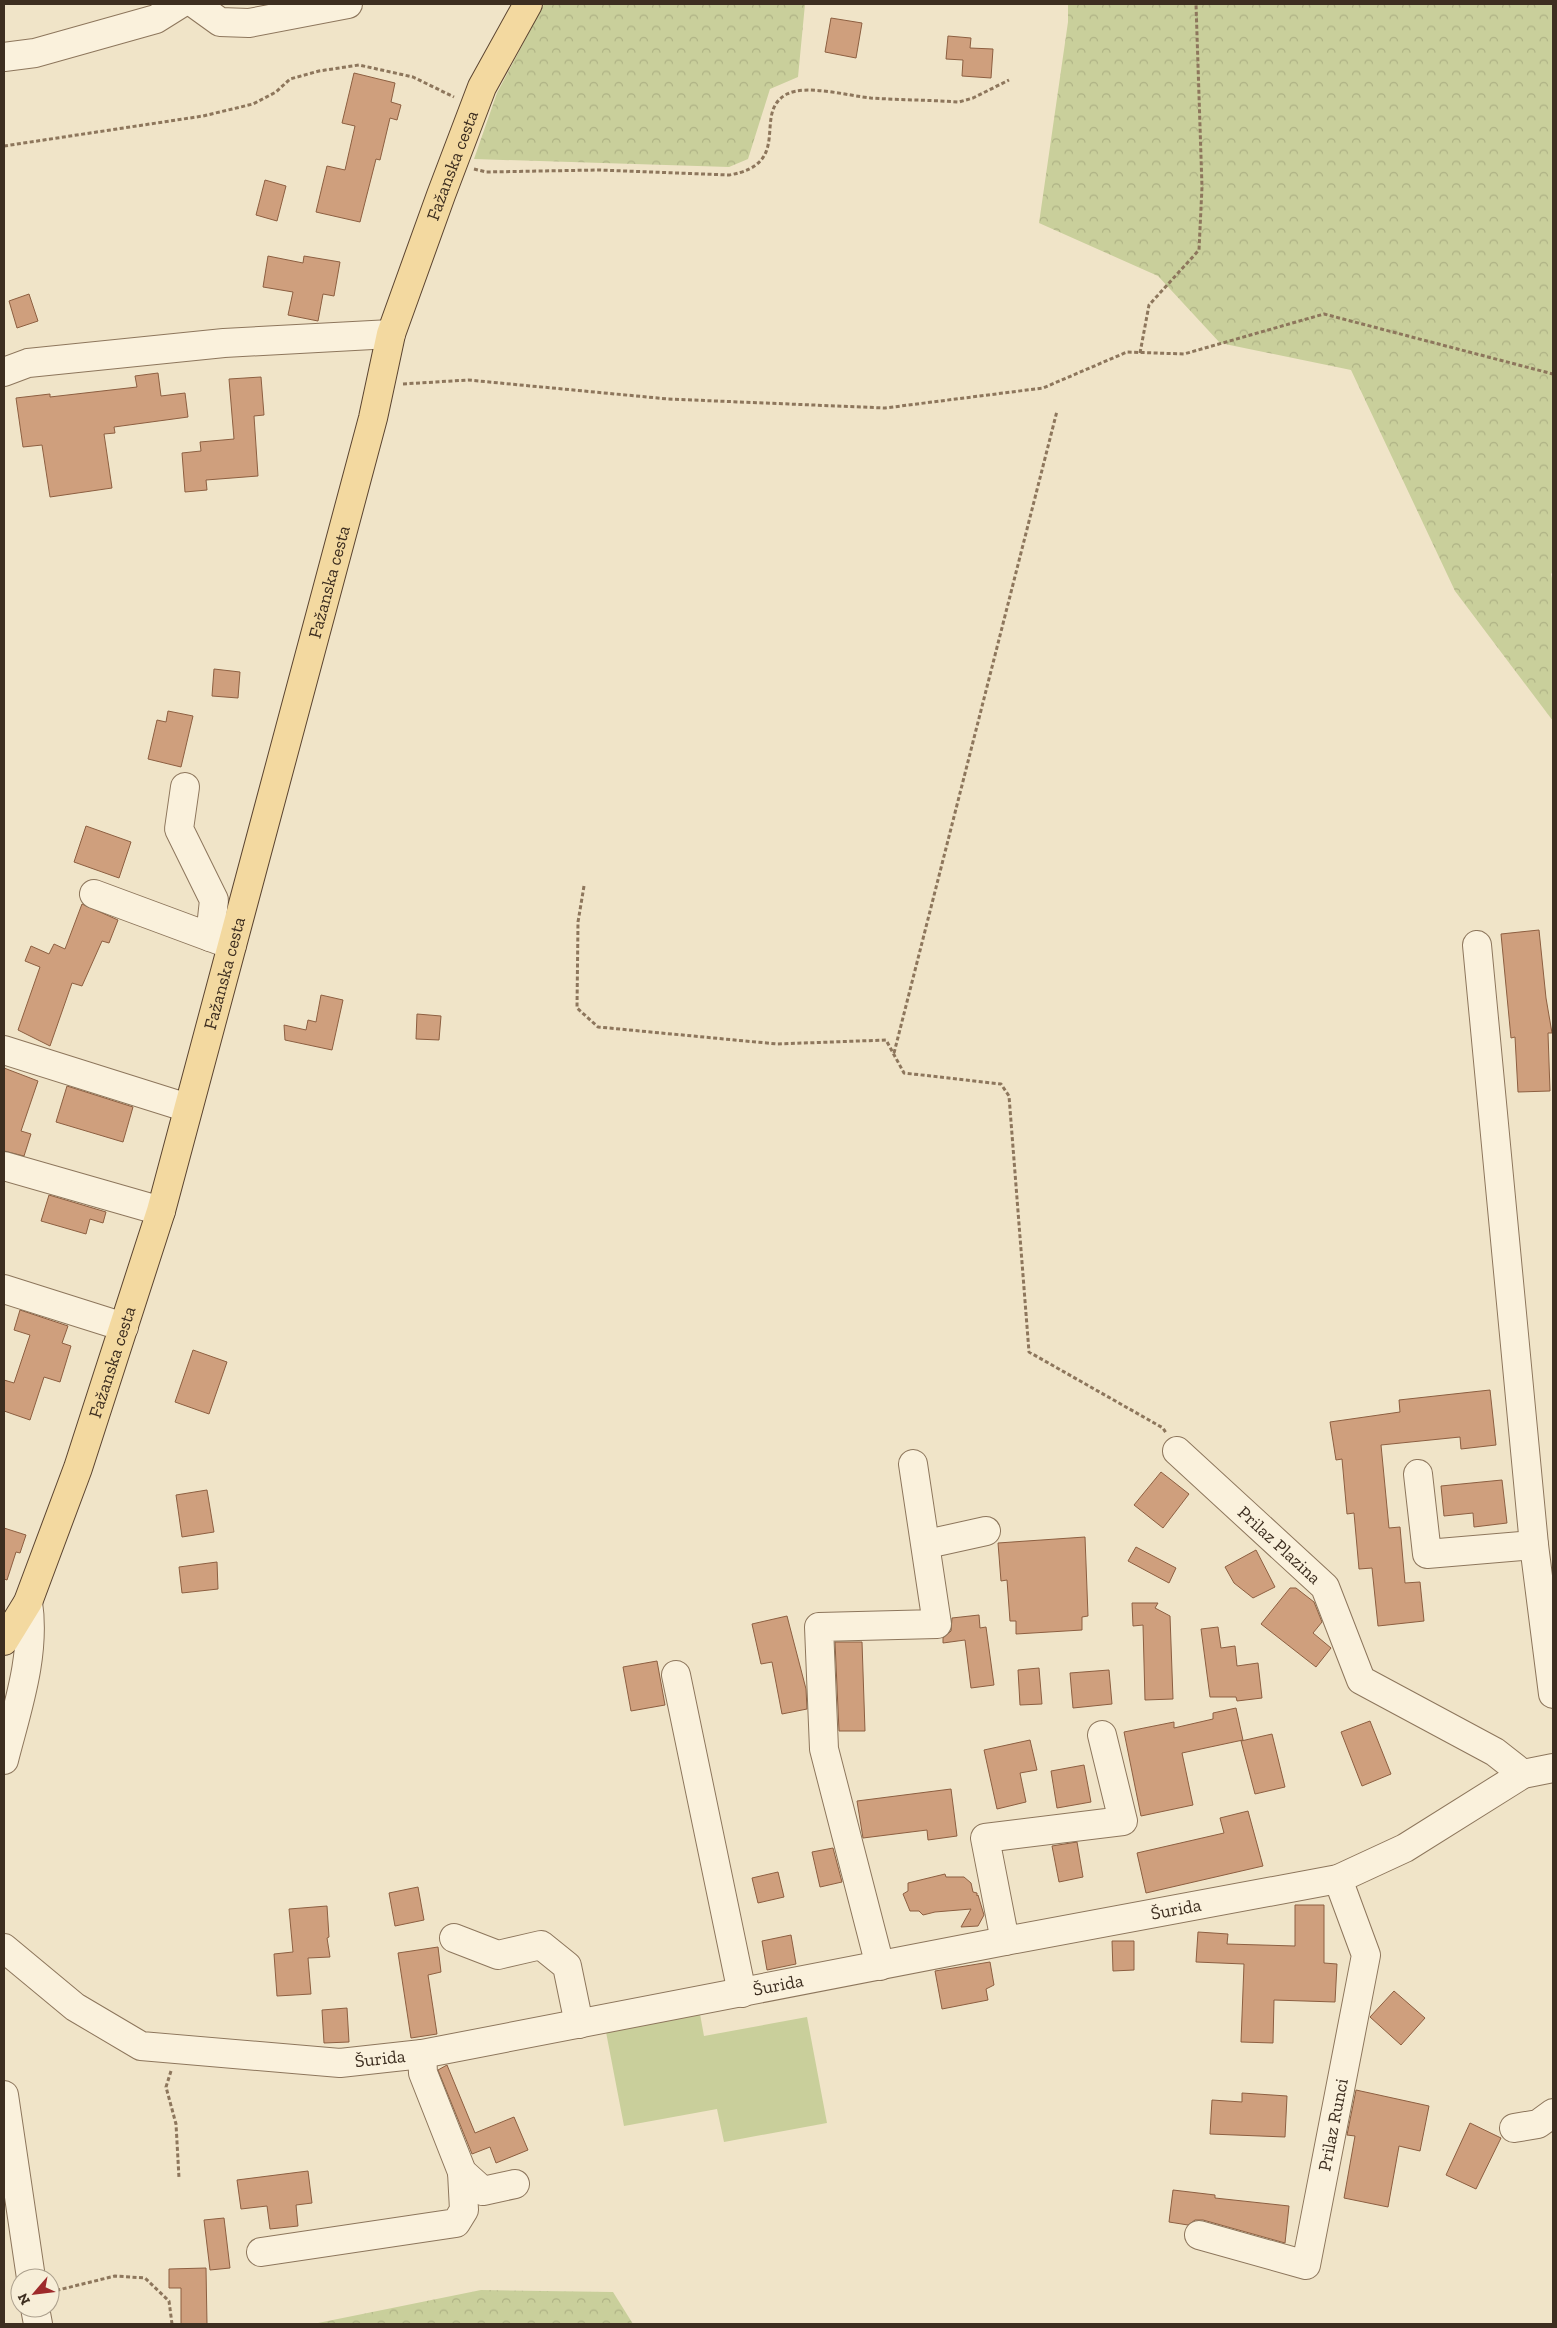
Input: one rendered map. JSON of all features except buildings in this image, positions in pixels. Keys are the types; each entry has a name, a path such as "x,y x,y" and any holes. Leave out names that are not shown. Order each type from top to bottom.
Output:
{"main road":[{"name":"Fažanska cesta","path":"4,1641 28,1602 78,1468 161,1211 188,1108 221,941 370,428 391,334 482,87 528,4"}],"street":[{"path":"4,57 35,53 156,20 180,4"},
{"path":"195,4 220,22 248,23 348,4"},
{"path":"4,372 28,363 214,344 391,334"},
{"path":"94,894 221,941 214,900 180,829 185,787"},
{"path":"1477,945 1534,1545 1553,1694"},
{"path":"4,1050 188,1108"},
{"path":"4,1166 161,1211"},
{"path":"4,1289 124,1327"},
{"name":"Prilaz Plazina","path":"1177,1451 1325,1587 1361,1680 1495,1752 1523,1774"},
{"path":"880,1966 824,1749 819,1627 938,1624 913,1464"},
{"path":"1418,1474 1427,1554 1534,1545"},
{"path":"927,1544 986,1531"},
{"name":"Fažanska cesta","path":"4,1760 30,1646 31,1623 28,1602"},
{"path":"676,1675 742,1993"},
{"path":"1005,1941 985,1838 1123,1821 1102,1735"},
{"name":"Šurida","path":"4,1948 75,2007 141,2046 340,2063 422,2054 1005,1941 1338,1879 1405,1848 1523,1774 1553,1768"},
{"name":"Prilaz Runci","path":"1199,2235 1306,2266 1366,1955 1338,1879"},
{"path":"454,1938 498,1955 541,1945 568,1966 579,2024"},
{"path":"261,2252 456,2223 464,2210 462,2172 423,2073 422,2054"},
{"path":"4,2095 30,2268"},
{"path":"1514,2128 1538,2124 1553,2113"},
{"path":"462,2172 483,2191 515,2184"}],"path":[{"path":"1140,353 1149,305 1199,250 1202,187 1196,4"},
{"path":"4,146 203,116 253,104 276,92 290,79 319,71 359,65 413,77 474,108"},
{"path":"452,165 486,172 598,170 729,176 746,172 759,164 768,150 771,120 776,104 788,94 804,90 869,98 959,102 973,98 1009,80"},
{"path":"380,385 468,380 668,399 886,408 1043,388 1127,352 1184,354 1324,314 1553,374"},
{"path":"894,1054 1057,411"},
{"path":"584,886 578,922 577,1008 598,1027 777,1044 886,1040 904,1073 1001,1084 1009,1096 1029,1352 1163,1428 1177,1451"},
{"path":"178,2049 166,2087 176,2124 179,2178"},
{"path":"60,2290 115,2276 144,2278 169,2301 172,2324"}],"green space":[{"path":"544,4 805,4 798,77 770,89 748,159 729,167 474,159 497,93"},
{"path":"1068,4 1553,4 1553,572 1551,574 1553,582 1553,721 1455,591 1351,370 1220,343 1158,276 1039,223 1068,22"},
{"path":"700,2014 704,2036 807,2017 827,2123 724,2142 717,2109 624,2126 606,2032"},
{"path":"481,2290 613,2292 633,2324 313,2324"}]}
